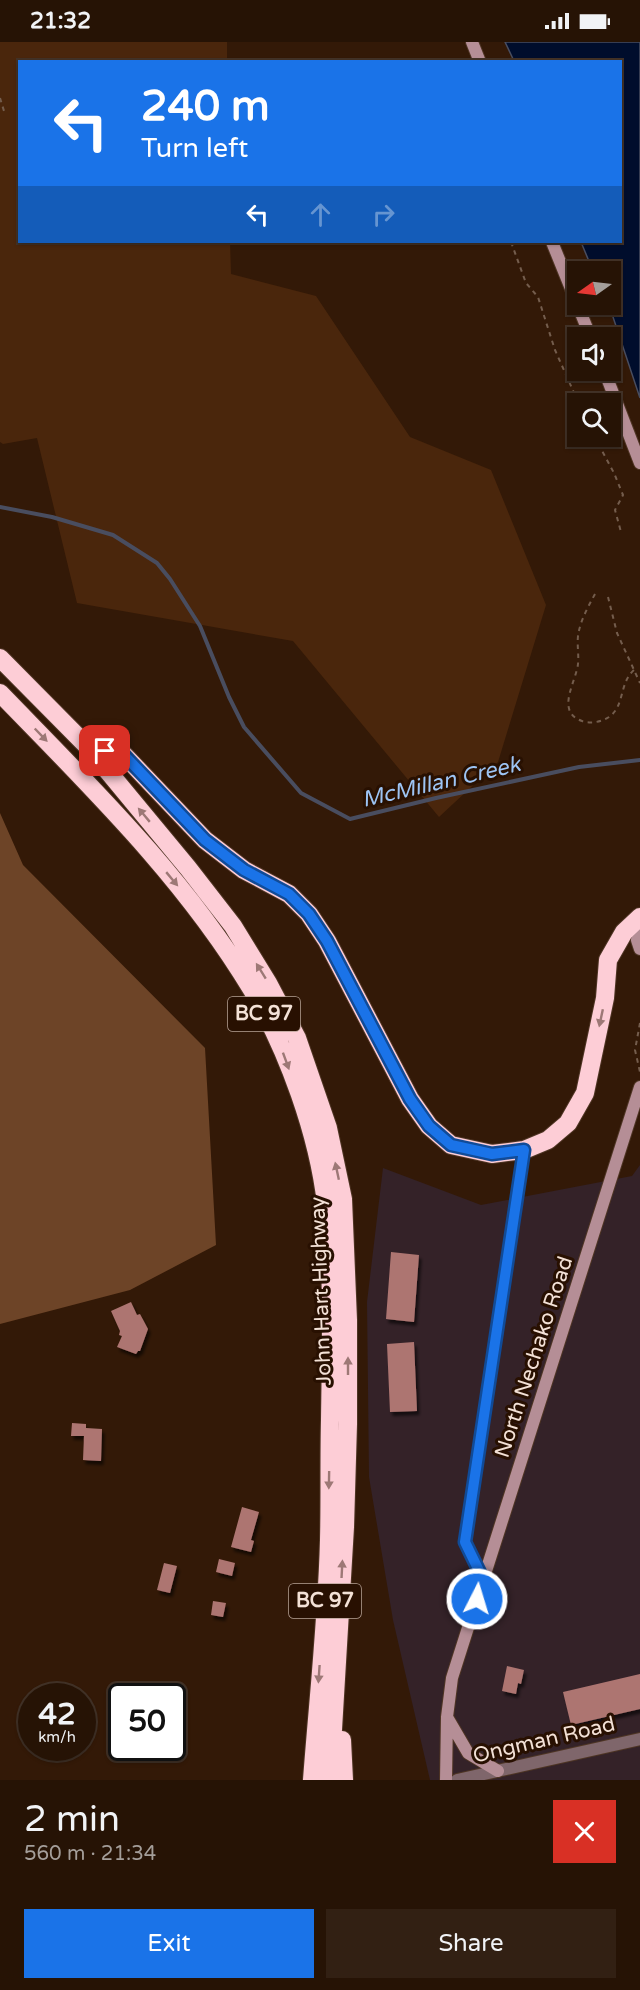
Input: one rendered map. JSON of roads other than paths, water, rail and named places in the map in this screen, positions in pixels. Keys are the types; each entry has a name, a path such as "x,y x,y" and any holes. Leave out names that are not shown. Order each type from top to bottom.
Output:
{"highway":[{"name":"John Hart Highway","path":"0,658 87,747 233,926 268,983 297,1038 328,1128 343,1199 348,1320 346,1492 330,1780"},
{"name":"John Hart Highway","path":"0,693 111,808 175,882 217,936 253,992 281,1046 312,1132 326,1203 332,1319 329,1543 312,1780"},
{"path":"87,747 124,755 205,840 244,870 289,894 309,914 327,941 410,1099 429,1126 451,1145 492,1154 524,1150 548,1140 568,1123 585,1093 605,998 608,960 624,932 640,919"},
{"path":"336,1690 344,1751 344,1780"}],"main road":[{"path":"472,42 479,60"},
{"path":"552,243 587,327"},
{"path":"608,381 640,463"},
{"path":"640,919 637,934 640,949"},
{"name":"North Nechako Road","path":"446,1780 447,1717 452,1678 640,1087"},
{"path":"447,1717 468,1753 498,1771"}],"street":[{"name":"Ongman Road","path":"457,1780 640,1739"}],"lane":[{"path":"483,1579 465,1542 524,1150"}],"water":[{"path":"505,42 640,42 640,398 621,341 621,327 616,327 612,315 621,315 621,261 589,261 581,243 622,243 622,60 514,60"}],"waterway":[{"name":"McMillan Creek","path":"0,507 52,517 113,535 157,563 200,626 244,727 301,793 350,819 579,767 640,760"}]}
